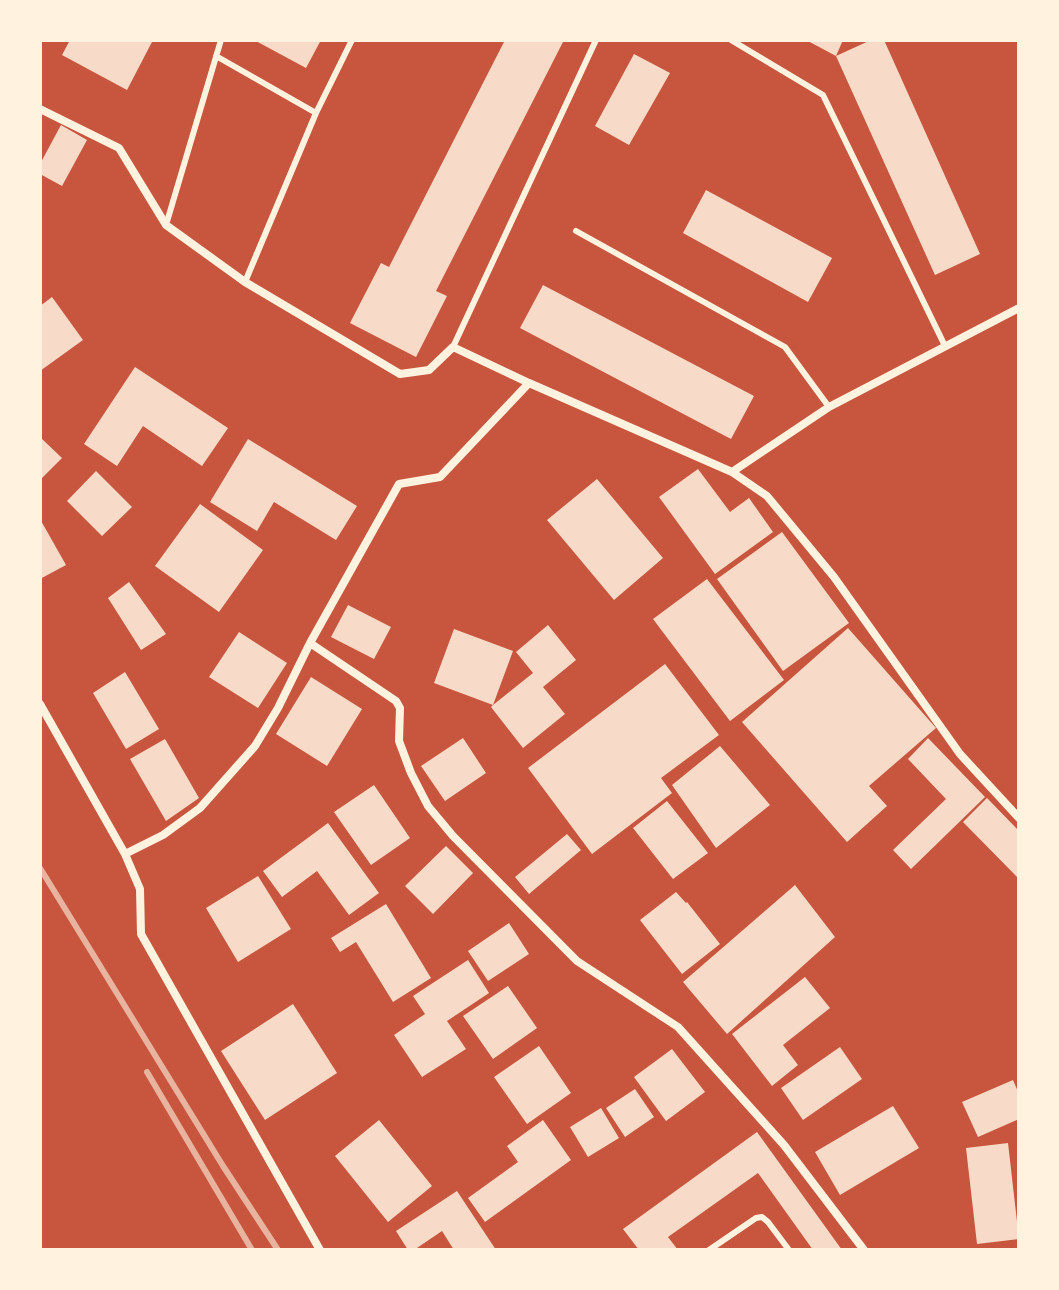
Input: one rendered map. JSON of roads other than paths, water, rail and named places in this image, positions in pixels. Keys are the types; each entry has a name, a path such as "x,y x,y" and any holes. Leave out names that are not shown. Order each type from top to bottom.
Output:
{"street":[{"path":"40,109 119,148 166,225 245,282 400,374 429,370 453,347 732,472 767,496 834,577 960,754 1019,818"},
{"path":"732,472 829,407 1019,308"},
{"path":"125,854 163,835 200,808 255,746 399,484 440,477 529,383"},
{"path":"310,643 396,701 400,708 399,741 411,773 428,806 445,826 577,961 678,1027 784,1145 864,1250"},
{"path":"40,704 125,854 140,889 141,934 320,1250"}],"lane":[{"path":"166,225 221,40"},
{"path":"245,282 316,113 352,40"},
{"path":"453,347 596,40"},
{"path":"731,40 823,95 945,346"},
{"path":"216,56 316,113"},
{"path":"576,231 785,347 829,407"},
{"path":"709,1250 762,1217 789,1250"}],"railway":[{"path":"40,868 278,1250"},
{"path":"147,1072 252,1250"}]}
